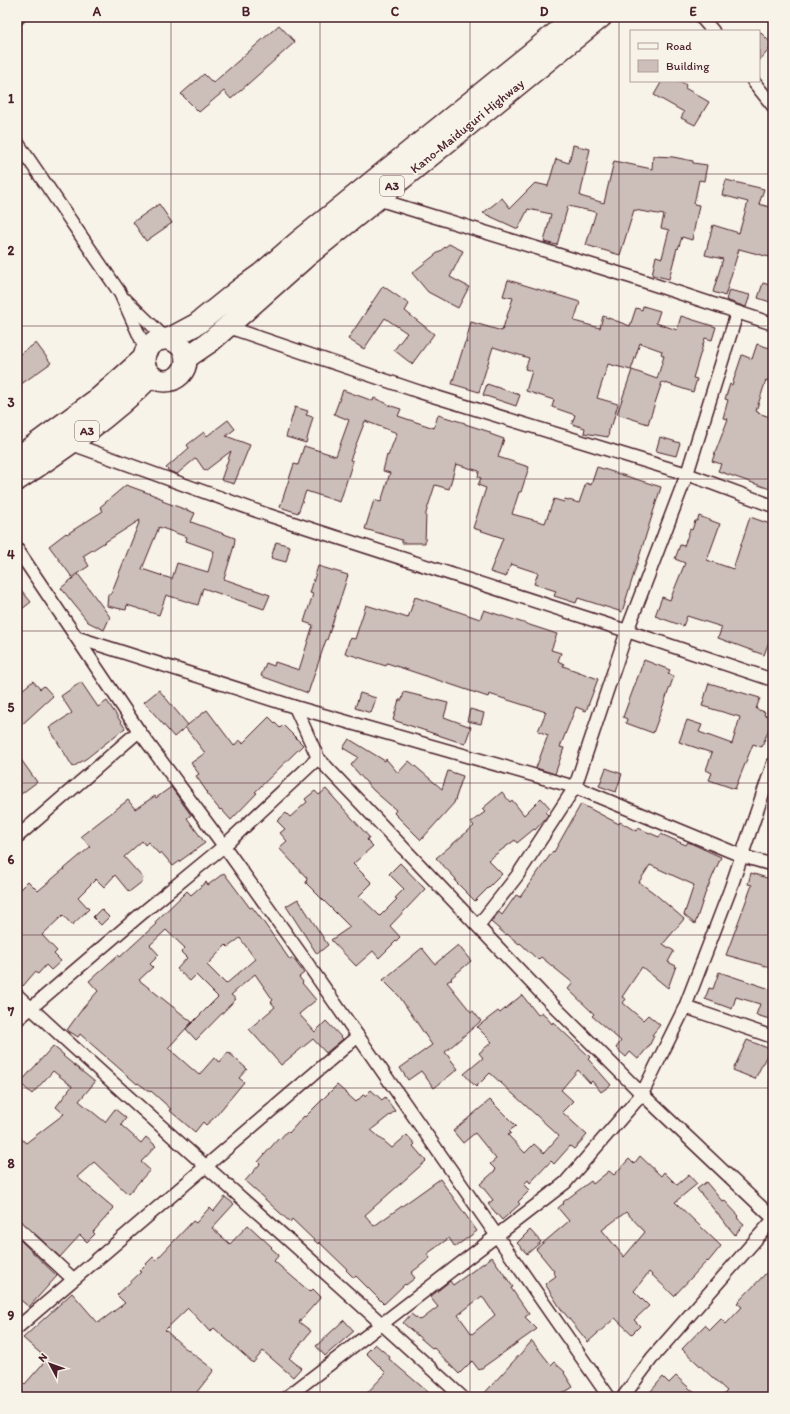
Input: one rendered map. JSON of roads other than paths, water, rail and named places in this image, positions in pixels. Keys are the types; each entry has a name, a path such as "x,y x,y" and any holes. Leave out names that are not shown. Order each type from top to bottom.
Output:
{"highway":[{"name":"Kano-Maiduguri Highway","path":"167,339 197,324 261,274 298,242 576,17"},
{"name":"Kano-Maiduguri Highway","path":"186,358 211,341 269,288 601,17"},
{"path":"167,339 175,341 180,346 184,351 186,358"},
{"name":"A3","path":"17,480 102,421 129,399 147,361 151,344 158,340 167,339"},
{"name":"A3","path":"147,361 157,380 164,381 171,380 182,371 186,358"},
{"name":"A3","path":"17,458 147,361"}],"street":[{"path":"701,17 712,30"},
{"path":"754,82 773,106"},
{"path":"17,142 120,293 167,339"},
{"path":"377,199 631,277 773,324"},
{"path":"120,293 147,361"},
{"path":"478,926 518,876 575,787 627,631 687,474 737,312"},
{"path":"228,327 420,392 687,474 773,506"},
{"path":"69,444 268,515 627,631 773,680"},
{"path":"17,549 139,731 224,846 498,1235 609,1397"},
{"path":"78,638 295,707 575,787 742,856 773,865"},
{"path":"295,707 318,758 543,995 642,1094 773,1219 652,1358 623,1397"},
{"path":"17,837 139,731"},
{"path":"17,1020 140,915 224,846 318,758"},
{"path":"287,1397 336,1361 565,1183 642,1094 685,1006 730,890 773,764"},
{"path":"17,995 206,1167 383,1323 462,1397"},
{"path":"685,1006 773,1037"},
{"path":"17,1328 358,1036"},
{"path":"17,1227 73,1279"}]}
